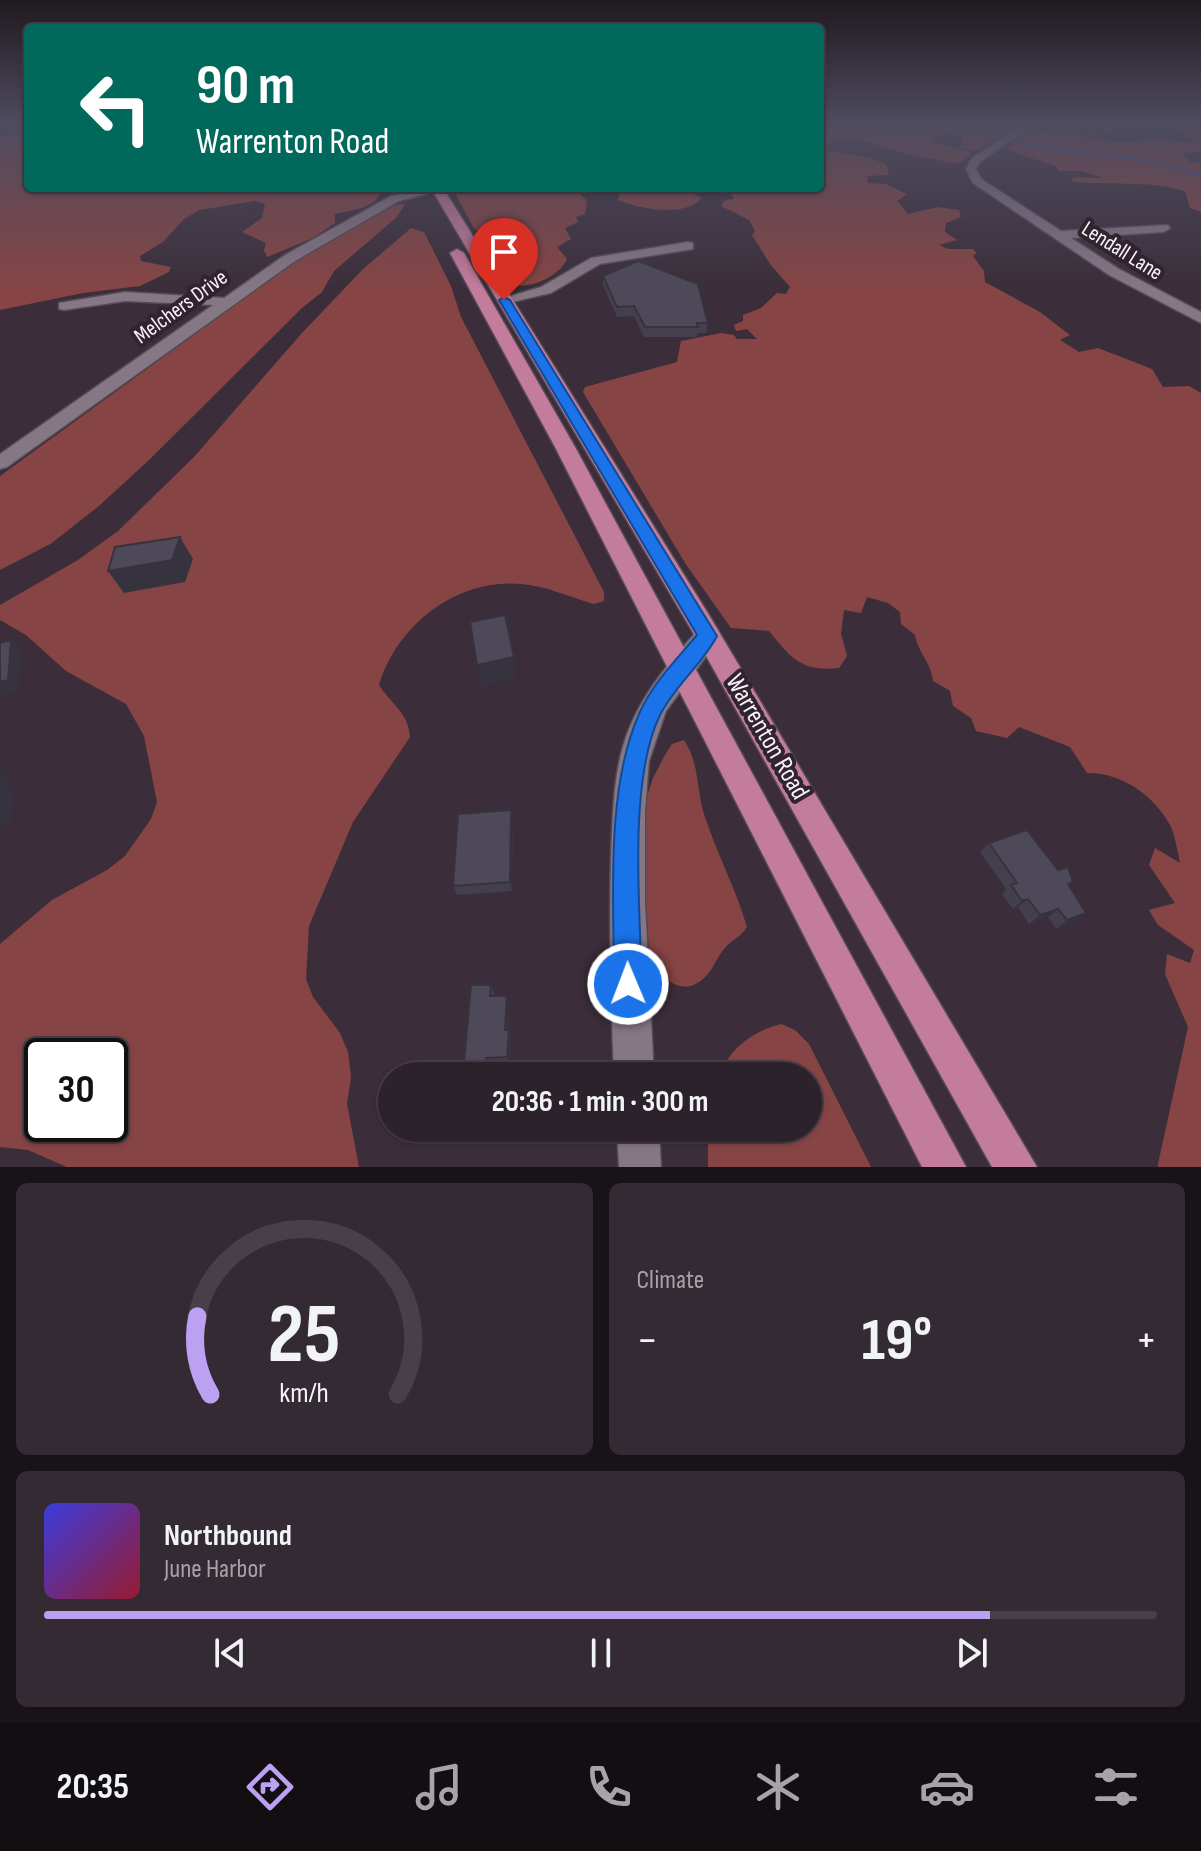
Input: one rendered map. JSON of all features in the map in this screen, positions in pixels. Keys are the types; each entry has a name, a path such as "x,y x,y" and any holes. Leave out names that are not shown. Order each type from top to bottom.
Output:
{"main road":[{"name":"Warrenton Road","path":"417,192 504,300 708,636 1016,1167"},
{"name":"Warrenton Road","path":"417,192 565,447 945,1167"}],"street":[{"name":"Lendall Lane","path":"977,179 985,188 1143,289 1201,318"},
{"name":"Melchers Drive","path":"0,463 290,258 414,192"},
{"path":"1059,235 1164,228"},
{"path":"504,300 546,290 596,261 688,246"},
{"path":"64,306 132,294 224,302"},
{"path":"633,1062 626,896 630,790 636,750 649,715 667,685 708,636"},
{"path":"639,1142 640,1167"}],"shaded area":[{"path":"0,179 24,179 24,192 380,192 369,205 335,214 335,223 313,238 267,257 264,250 266,243 242,232 262,218 265,204 255,201 200,210 184,219 163,242 140,256 141,261 171,267 169,272 140,286 83,293 0,310"},
{"path":"824,179 867,179 868,183 886,184 907,194 897,201 908,214 938,207 959,210 961,217 946,223 945,232 957,240 939,245 948,249 973,249 977,253 973,256 984,271 985,282 1040,312 1070,335 1060,340 1079,352 1098,348 1152,369 1163,387 1189,386 1201,393 1201,1167 1158,1167 1188,1027 1165,974 1167,954 1190,963 1194,950 1158,925 1149,910 1175,903 1149,865 1155,848 1180,863 1170,824 1160,810 1143,793 1122,780 1087,773 1070,747 1019,727 1007,738 976,731 971,718 953,706 950,691 933,681 915,635 901,624 900,612 888,603 867,597 861,613 844,610 841,634 847,656 839,668 815,668 798,661 769,631 731,628 685,563 583,392 585,387 677,362 681,341 721,333 734,335 737,339 757,339 747,329 736,331 734,325 743,321 743,315 761,308 777,293 786,294 790,287 770,264 752,235 755,231 749,220 721,206 725,200 734,199 730,192 824,192"},
{"path":"1201,179 1201,212 1190,208 1185,191 1170,187 1070,181"},
{"path":"454,192 578,192 587,201 585,214 576,217 578,222 565,228 571,239 557,247 567,259 558,271 536,283 512,284 495,244 512,238 498,230 475,230"},
{"path":"688,192 702,198 685,208 662,210 618,200 620,193"},
{"path":"405,204 397,217 334,271 322,292 100,505 52,543 0,570 0,476 291,264 395,205"},
{"path":"411,228 424,232 451,286 461,317 604,592 604,601 594,604 549,589 521,584 497,584 474,589 433,610 415,625 388,663 379,685 403,715 410,737 353,822 309,926 306,979 313,997 340,1033 348,1052 351,1077 347,1104 359,1167 67,1167 28,1150 0,1147 0,944 52,900 107,870 125,856 151,819 157,802 144,736 126,704 66,671 26,635 0,620 0,605 78,560 118,531 194,457 302,333 362,270"},
{"path":"684,740 693,758 705,817 747,927 724,949 706,976 689,986 680,986 664,977 649,952 640,817 653,778 665,755 672,744"},
{"path":"781,1024 795,1030 809,1044 818,1062 726,1062 743,1042"},
{"path":"822,1070 871,1167 708,1167 708,1142 822,1142"}],"building":[{"path":"638,261 698,284 708,323 697,323 698,327 645,327 634,306 617,307 603,276"},
{"path":"180,537 172,560 108,571 115,547"},
{"path":"505,615 514,657 477,665 470,622"},
{"path":"11,640 8,680 0,682 0,643"},
{"path":"511,810 510,882 453,886 458,814"},
{"path":"1027,830 1058,870 1068,867 1073,882 1068,884 1086,913 1067,920 1058,909 1040,915 1028,899 1022,901 1011,885 1017,883 989,843"},
{"path":"471,985 491,985 490,996 507,996 507,1057 486,1058 486,1062 464,1062"}],"route":[{"path":"504,300 708,636 667,685 649,715 636,750 630,790 626,896 628,984"}]}
